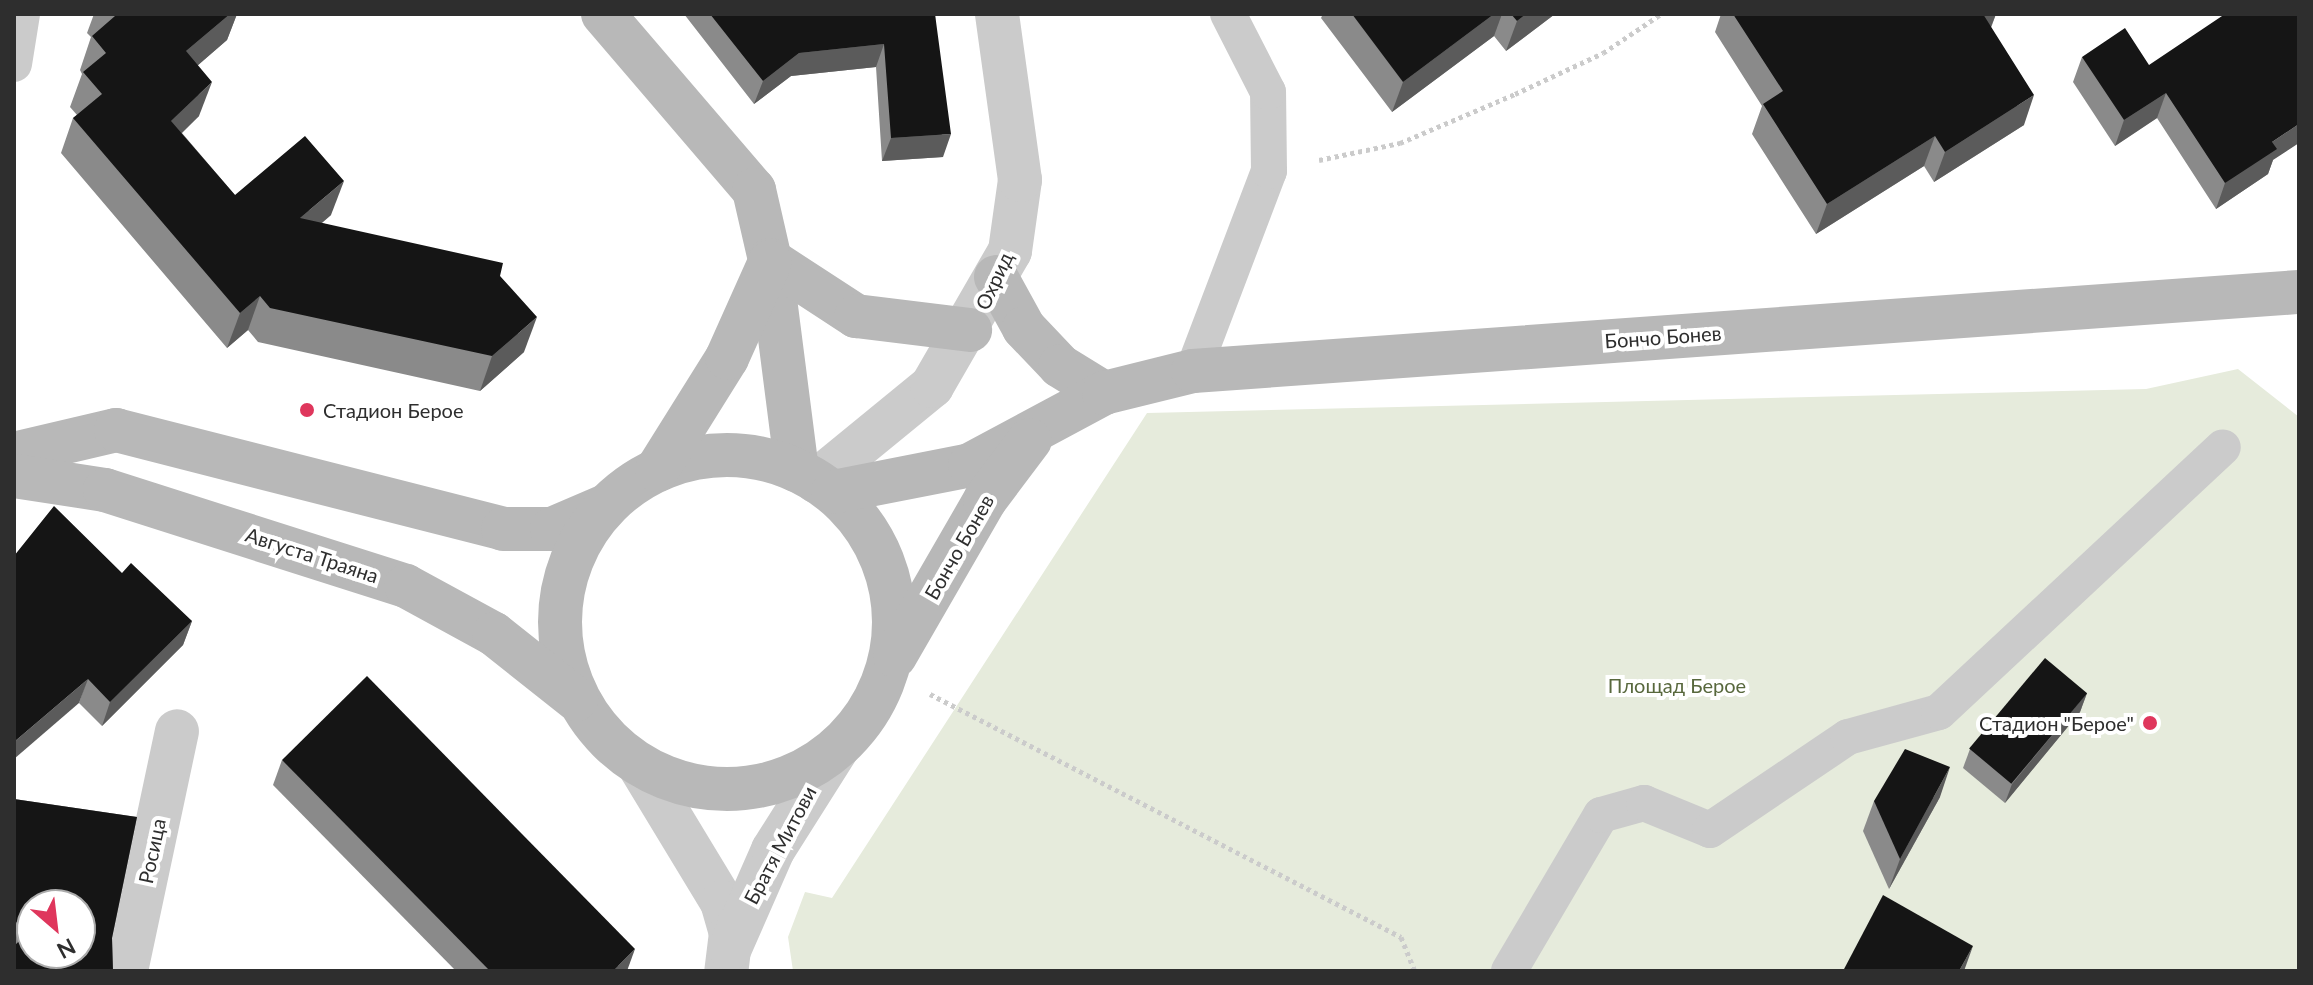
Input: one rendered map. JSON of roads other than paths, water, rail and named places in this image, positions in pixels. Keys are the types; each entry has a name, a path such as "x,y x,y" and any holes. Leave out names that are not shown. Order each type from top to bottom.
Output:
{"street":[{"path":"603,14 754,190 815,481"},
{"name":"Охрид","path":"815,481 932,386 970,330 1010,251 1020,180 997,14"},
{"path":"770,260 856,316 970,330"},
{"path":"14,454 116,430 503,529 552,529 606,506 657,470 727,358 770,260"},
{"path":"996,277 1024,328 1060,366 1104,393"},
{"name":"Бончо Бонев","path":"815,481 970,465 1104,393 1193,371 2299,292"},
{"name":"Бончо Бонев","path":"639,765 681,783 736,789 791,776 838,747 867,713 887,671 985,500 1040,429"},
{"path":"657,470 727,455 815,481 875,543 888,574 893,606 887,671"},
{"name":"Августа Траяна","path":"14,476 105,490 406,586 494,634 579,702 639,765"},
{"path":"579,702 562,652 561,599 576,549 606,506"},
{"name":"Росица","path":"126,971 177,731"},
{"name":"Братя Митови","path":"728,960 773,850 838,747"},
{"name":"Братя Митови","path":"639,765 705,866 727,914 728,960"}],"lane":[{"path":"14,64 22,14"},
{"path":"1193,371 1269,171 1268,92 1228,14"},
{"path":"1509,971 1601,815 1644,803 1710,830 1848,737 1939,712 2223,447"}],"place":[{"name":"Стадион Берое","path":"307,410"},
{"name":"Стадион \"Берое\"","path":"2150,723"}],"park label":[{"name":"Площад Берое","path":"1677,685"}]}
